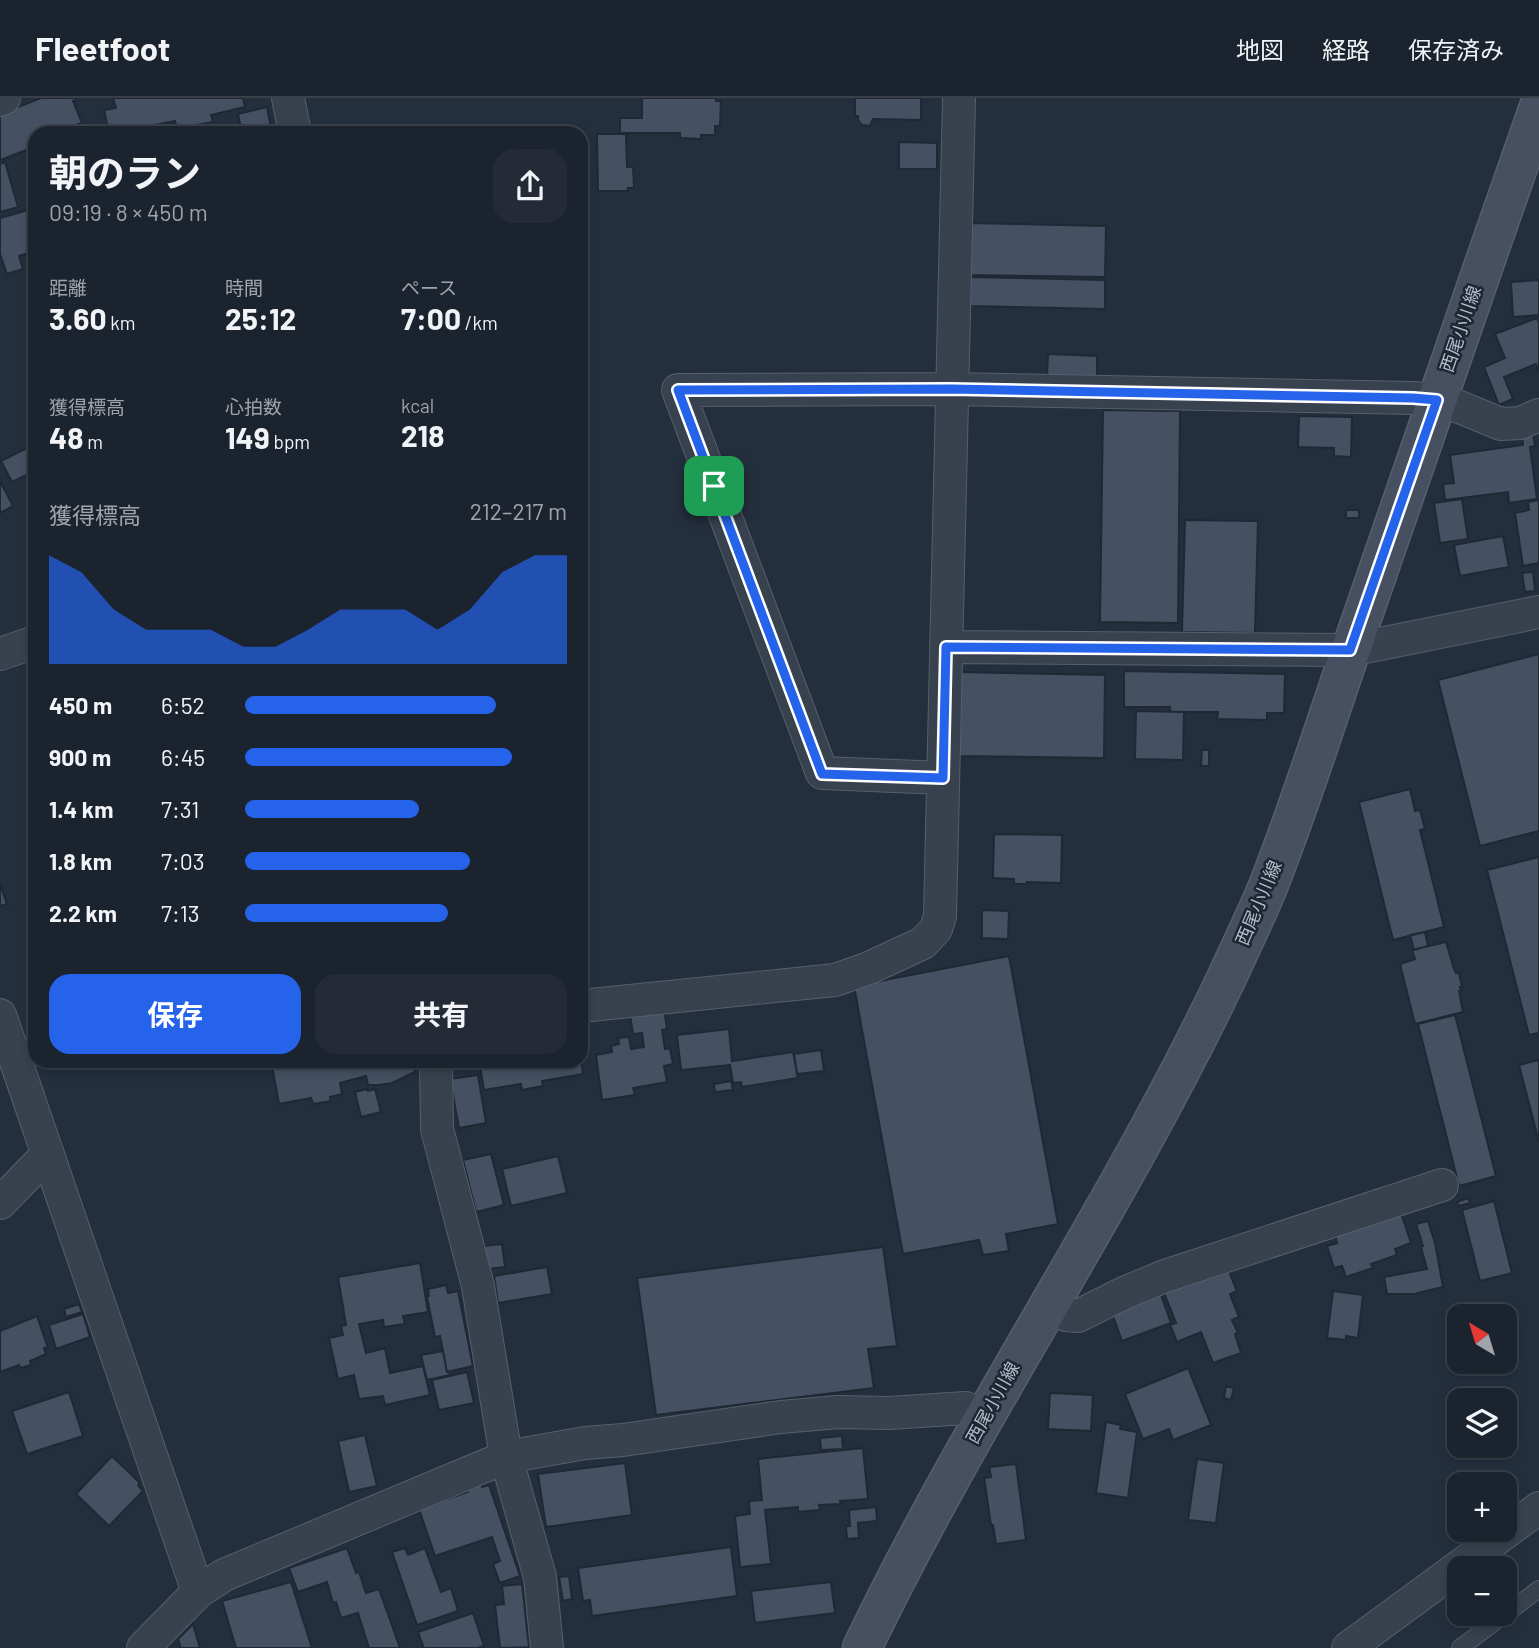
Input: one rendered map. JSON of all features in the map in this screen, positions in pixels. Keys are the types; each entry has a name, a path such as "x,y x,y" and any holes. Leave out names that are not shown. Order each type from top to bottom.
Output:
{"main road":[{"name":"西尾小川線","path":"862,1648 984,1418 1181,1069 1267,888 1308,779 1350,650 1539,107"}],"street":[{"path":"288,98 294,126"},
{"path":"588,1005 835,980 869,968 923,943 936,929 940,916 958,98"},
{"path":"943,778 822,774 678,390 951,389 1413,398 1437,400 1501,424 1520,423 1539,415"},
{"path":"946,647 1350,650 1539,612"},
{"path":"0,654 28,644"},
{"path":"0,1015 198,1592"},
{"path":"436,1068 437,1129 478,1286 506,1457 540,1577 547,1648"},
{"path":"0,1203 48,1154"},
{"path":"1048,1306 1066,1315 1078,1316 1165,1276 1443,1185"},
{"path":"143,1648 198,1592 224,1575 506,1457 585,1443 838,1412 889,1413 966,1408 984,1418"},
{"path":"1348,1648 1539,1508"}],"lane":[{"path":"1460,1648 1539,1589"}],"building":[{"path":"41,98 76,98 77,100 73,101 82,123 76,126 28,126 28,149 0,160 0,114"},
{"path":"113,98 243,98 245,107 211,115 213,122 197,126 176,126 175,121 150,126 107,126 104,110 116,108"},
{"path":"642,98 716,98 716,101 721,101 720,126 715,126 715,135 701,135 701,139 680,138 680,133 620,133 620,118 642,118"},
{"path":"855,98 921,98 921,120 873,119 870,126 862,125 858,116 855,116"},
{"path":"267,107 271,126 241,126 238,114"},
{"path":"597,134 626,134 627,167 633,167 634,188 628,188 628,191 598,191"},
{"path":"899,142 937,143 937,169 899,169"},
{"path":"5,162 18,207 0,212 0,164"},
{"path":"28,210 28,253 19,256 23,269 7,274 0,254 0,218"},
{"path":"968,223 1106,226 1105,277 967,275"},
{"path":"968,277 1105,280 1105,309 967,306"},
{"path":"1539,280 1539,315 1513,317 1511,282"},
{"path":"1537,318 1539,371 1536,364 1504,377 1513,399 1499,405 1484,367 1505,358 1495,334"},
{"path":"1048,354 1097,356 1097,377 1047,376"},
{"path":"1103,410 1180,411 1178,623 1100,622"},
{"path":"1299,416 1352,417 1351,457 1334,456 1334,448 1298,447"},
{"path":"1533,434 1535,446 1530,447 1537,499 1509,503 1508,492 1445,500 1443,484 1454,483 1450,455 1523,445 1522,435"},
{"path":"28,448 28,474 12,482 1,461"},
{"path":"0,481 13,506 0,513"},
{"path":"1462,499 1468,539 1440,543 1434,503"},
{"path":"1539,500 1539,563 1523,566 1515,513 1529,510 1528,502"},
{"path":"1346,510 1359,510 1359,518 1346,518"},
{"path":"1185,520 1258,521 1255,633 1182,632"},
{"path":"1503,536 1509,567 1460,576 1454,545"},
{"path":"1533,572 1535,591 1525,592 1522,573"},
{"path":"1539,654 1539,831 1480,846 1438,680"},
{"path":"1124,671 1285,674 1284,713 1267,713 1267,720 1217,719 1218,712 1170,712 1170,707 1124,707"},
{"path":"958,672 1105,675 1104,758 956,756"},
{"path":"1136,711 1184,712 1183,760 1135,759"},
{"path":"1202,750 1209,750 1209,766 1201,766"},
{"path":"1410,789 1415,811 1420,810 1425,829 1420,830 1444,927 1393,940 1359,802"},
{"path":"994,834 1062,835 1061,883 1014,884 1014,879 993,878"},
{"path":"1539,857 1539,1033 1529,1035 1487,870"},
{"path":"0,884 7,904 0,906"},
{"path":"982,910 1009,911 1008,939 982,938"},
{"path":"1425,932 1428,946 1414,950 1410,935"},
{"path":"1446,942 1454,969 1459,973 1463,1012 1415,1024 1400,964 1415,959 1412,950"},
{"path":"1009,956 1058,1224 1006,1234 1009,1251 983,1255 979,1240 903,1254 854,986"},
{"path":"664,1009 667,1029 662,1030 665,1049 670,1048 673,1064 664,1066 667,1082 633,1088 635,1095 602,1100 596,1055 612,1052 611,1046 619,1044 618,1038 629,1037 631,1049 644,1047 642,1033 633,1034 630,1015"},
{"path":"1455,1015 1496,1176 1459,1186 1418,1024"},
{"path":"729,1029 732,1061 793,1052 798,1078 742,1087 741,1082 733,1083 730,1065 681,1070 677,1035"},
{"path":"821,1050 824,1071 797,1074 794,1054"},
{"path":"1539,1060 1539,1142 1519,1065"},
{"path":"272,1068 414,1068 415,1072 392,1083 368,1085 366,1076 340,1083 342,1094 330,1097 331,1101 313,1104 311,1098 279,1104"},
{"path":"480,1068 582,1068 583,1074 542,1081 543,1086 522,1090 521,1084 484,1090"},
{"path":"478,1075 486,1123 459,1128 450,1079"},
{"path":"731,1081 733,1090 715,1092 714,1084"},
{"path":"375,1089 381,1112 361,1117 355,1092"},
{"path":"491,1154 504,1205 476,1212 463,1160"},
{"path":"558,1156 567,1193 511,1206 502,1169"},
{"path":"1468,1198 1470,1203 1459,1206 1457,1202"},
{"path":"1494,1201 1512,1273 1480,1281 1462,1210"},
{"path":"1401,1213 1411,1243 1395,1249 1397,1255 1371,1264 1373,1268 1346,1277 1342,1266 1334,1268 1327,1246 1337,1243 1335,1235"},
{"path":"1428,1221 1443,1287 1414,1294 1387,1294 1384,1277 1427,1269 1416,1224"},
{"path":"502,1244 505,1267 488,1269 484,1246"},
{"path":"883,1247 897,1346 868,1349 874,1388 656,1415 637,1278"},
{"path":"420,1263 428,1312 403,1316 405,1324 384,1327 383,1320 359,1324 366,1353 385,1348 390,1373 423,1366 430,1395 385,1405 383,1396 359,1399 354,1375 338,1379 329,1338 343,1335 341,1326 346,1325 338,1277"},
{"path":"547,1267 552,1294 498,1303 494,1276"},
{"path":"1228,1269 1237,1291 1230,1294 1239,1317 1232,1320 1238,1333 1235,1334 1241,1353 1213,1363 1201,1332 1177,1342 1170,1325 1176,1323 1163,1290"},
{"path":"446,1285 448,1293 458,1291 473,1366 447,1372 440,1336 435,1337 427,1297 428,1289"},
{"path":"1333,1291 1363,1295 1358,1338 1327,1338"},
{"path":"1160,1292 1171,1323 1122,1341 1111,1311"},
{"path":"79,1304 82,1312 66,1317 64,1309"},
{"path":"83,1314 90,1337 56,1349 49,1325"},
{"path":"37,1316 48,1348 44,1348 46,1354 30,1361 31,1365 21,1368 19,1365 0,1372 0,1331"},
{"path":"443,1351 450,1375 427,1380 421,1355"},
{"path":"1188,1368 1211,1425 1173,1440 1169,1429 1143,1439 1125,1394"},
{"path":"467,1372 474,1403 439,1410 432,1380"},
{"path":"1226,1386 1234,1388 1231,1400 1224,1398"},
{"path":"69,1392 83,1436 27,1454 12,1411"},
{"path":"1050,1393 1093,1395 1091,1431 1048,1429"},
{"path":"1106,1422 1121,1425 1120,1429 1137,1432 1128,1498 1096,1493"},
{"path":"365,1435 377,1486 349,1492 338,1441"},
{"path":"842,1436 843,1449 821,1450 820,1438"},
{"path":"863,1448 868,1499 819,1505 820,1510 798,1512 798,1507 765,1510 771,1564 740,1567 735,1516 750,1514 749,1501 762,1500 758,1459"},
{"path":"112,1456 140,1483 138,1485 143,1491 109,1526 76,1494"},
{"path":"1197,1459 1224,1463 1216,1523 1188,1520"},
{"path":"625,1463 632,1515 546,1527 538,1474"},
{"path":"1016,1464 1026,1540 996,1544 984,1478 991,1477 989,1467"},
{"path":"480,1482 482,1487 489,1485 520,1576 500,1583 493,1564 500,1561 492,1537 435,1556 419,1509 468,1492 466,1487"},
{"path":"876,1507 877,1521 858,1523 859,1538 847,1539 849,1510"},
{"path":"731,1547 737,1596 592,1616 590,1600 583,1601 578,1568"},
{"path":"347,1548 366,1593 379,1589 400,1648 369,1648 358,1613 341,1618 327,1582 298,1592 289,1568"},
{"path":"405,1548 408,1555 425,1548 441,1592 451,1588 458,1611 417,1625 392,1552"},
{"path":"569,1576 572,1599 563,1601 559,1577"},
{"path":"291,1582 312,1648 236,1648 222,1601"},
{"path":"831,1582 835,1613 755,1623 751,1591"},
{"path":"522,1584 529,1647 500,1648 495,1605 504,1604 502,1586"},
{"path":"473,1613 484,1646 424,1648 418,1632"},
{"path":"193,1624 200,1648 181,1648 178,1639"}],"route":[{"path":"951,389 1437,400 1350,650 946,647 943,778 822,774 714,486 678,390 951,389"}]}
